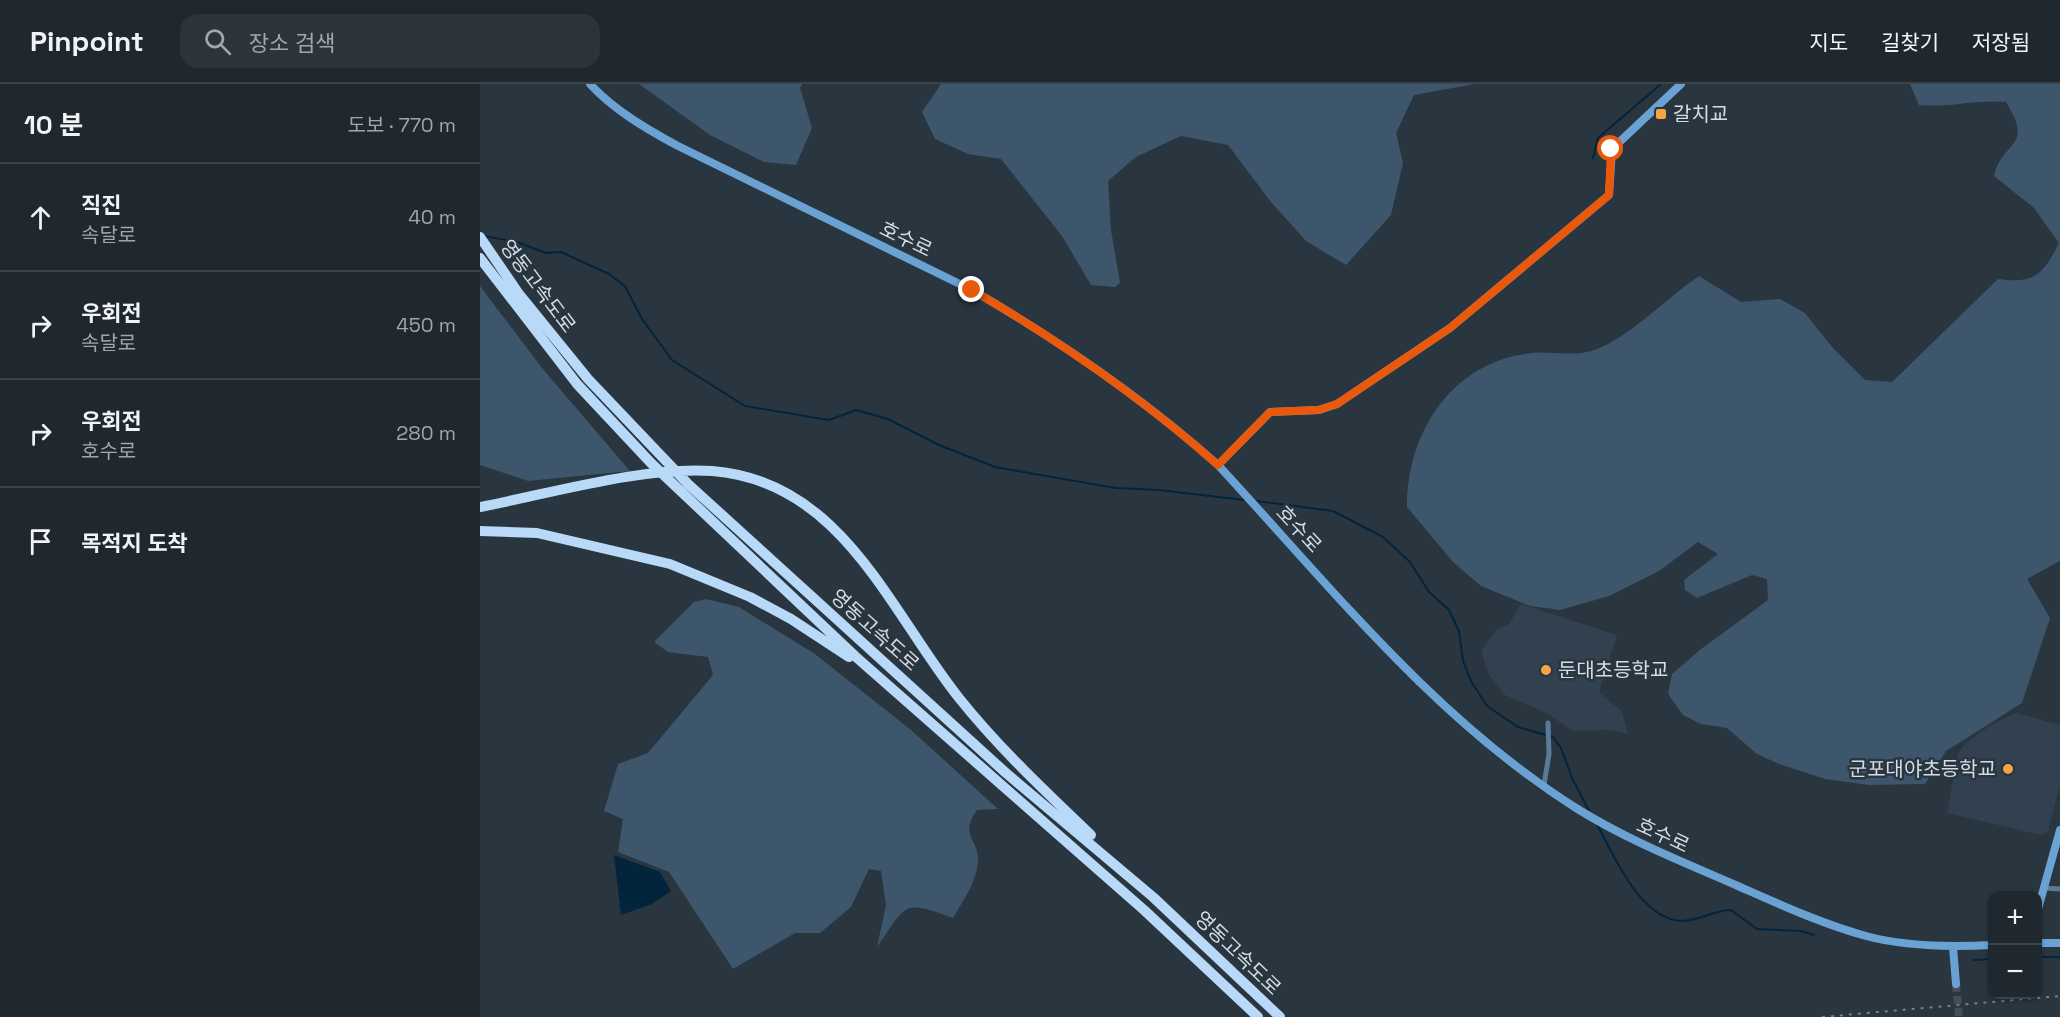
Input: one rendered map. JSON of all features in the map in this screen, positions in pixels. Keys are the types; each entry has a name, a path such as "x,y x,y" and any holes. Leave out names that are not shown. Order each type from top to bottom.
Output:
{"highway":[{"name":"영동고속도로","path":"480,237 504,272 588,379 688,484 1006,772 1153,897 1280,1017"},
{"name":"영동고속도로","path":"480,258 577,384 613,424 703,513 879,677 1144,910 1258,1017"},
{"path":"480,507 593,484 689,470 727,472 753,480 793,498 825,520 861,557 933,663 980,723 1035,781 1153,897"},
{"path":"480,531 537,533 647,558 698,575 750,597 791,619 879,677"}],"street":[{"name":"호수로","path":"590,84 600,95 641,125 676,145 972,290 1016,315 1185,436 1218,465 1419,683 1507,759 1576,808 1613,830 1769,900 1866,936 1953,947 1988,945"},
{"path":"1218,465 1270,412 1318,410 1337,404 1450,328 1609,195 1611,149 1682,84"},
{"path":"1544,785 1549,754 1548,723"},
{"path":"2042,892 2060,830"},
{"path":"2043,888 2060,889"},
{"path":"2042,943 2060,943"},
{"path":"1953,947 1956,984"}],"shaded area":[{"path":"639,84 802,84 800,88 812,128 796,165 764,162 710,135"},
{"path":"941,84 1475,84 1414,95 1396,133 1403,163 1391,215 1346,265 1306,241 1271,202 1228,145 1181,136 1136,157 1108,181 1111,230 1120,283 1115,287 1091,285 1062,236 1001,159 968,154 935,139 922,112"},
{"path":"1910,84 2060,84 2060,561 2027,579 2050,618 2022,703 1946,751 1925,784 1869,785 1825,779 1779,764 1757,754 1727,728 1701,724 1683,715 1668,694 1672,674 1701,649 1768,600 1767,579 1752,575 1697,598 1685,590 1684,580 1718,554 1698,542 1659,571 1609,596 1560,610 1530,606 1481,586 1453,562 1407,507 1409,479 1415,452 1425,427 1457,385 1479,370 1504,359 1532,353 1580,353 1601,348 1629,330 1699,276 1741,302 1780,299 1805,313 1833,348 1865,380 1892,382 1998,279 2020,280 2036,275 2042,270 2059,243 2034,208 1994,176 1998,164 2017,137 2014,117 2006,102 1919,105"},
{"path":"480,286 542,368 630,471 528,481 480,465"},
{"path":"706,599 739,607 815,654 911,730 998,809 977,810 969,826 978,855 977,870 953,918 924,908 907,909 894,922 877,947 886,905 881,871 869,869 851,907 820,933 795,933 733,969 669,872 618,852 623,819 604,811 618,764 648,753 713,675 708,657 668,652 654,642 694,602"},
{"name":"둔대초등학교","path":"1521,604 1617,635 1599,692 1622,712 1628,734 1609,730 1573,731 1546,713 1505,695 1489,675 1481,651 1498,628 1509,624"},
{"name":"군포대야초등학교","path":"2016,713 2060,725 2060,786 2048,831 2042,835 1947,813 1958,753 1966,743 1991,725"},
{"path":"614,855 660,872 671,891 652,904 621,915"}],"waterway":[{"path":"1593,158 1598,138 1661,84"},
{"path":"484,236 517,242 546,253 561,252 609,274 625,286 642,319 672,360 745,406 829,420 856,410 888,419 939,445 995,467 1116,488 1159,490 1244,500"},
{"path":"1256,501 1333,511 1383,537 1410,562 1429,592 1449,610 1459,631 1463,661 1471,681 1487,706 1518,727 1553,737 1561,748 1572,778 1589,811"},
{"path":"1597,824 1630,884 1641,898 1667,918 1688,921 1731,910 1757,929 1801,931 1814,935"},
{"path":"2042,957 2060,957"},
{"path":"1974,960 1988,959"}],"tunnel":[{"path":"1956,984 1959,1017"}],"railway":[{"path":"1822,1017 2060,996"}],"place":[{"name":"갈치교","path":"1661,114"},
{"name":"둔대초등학교","path":"1546,670"},
{"name":"군포대야초등학교","path":"2008,769"}],"route":[{"path":"972,290 1016,315 1093,368 1185,436 1218,465 1270,412 1318,410 1337,404 1450,328 1609,195 1611,149"}]}
